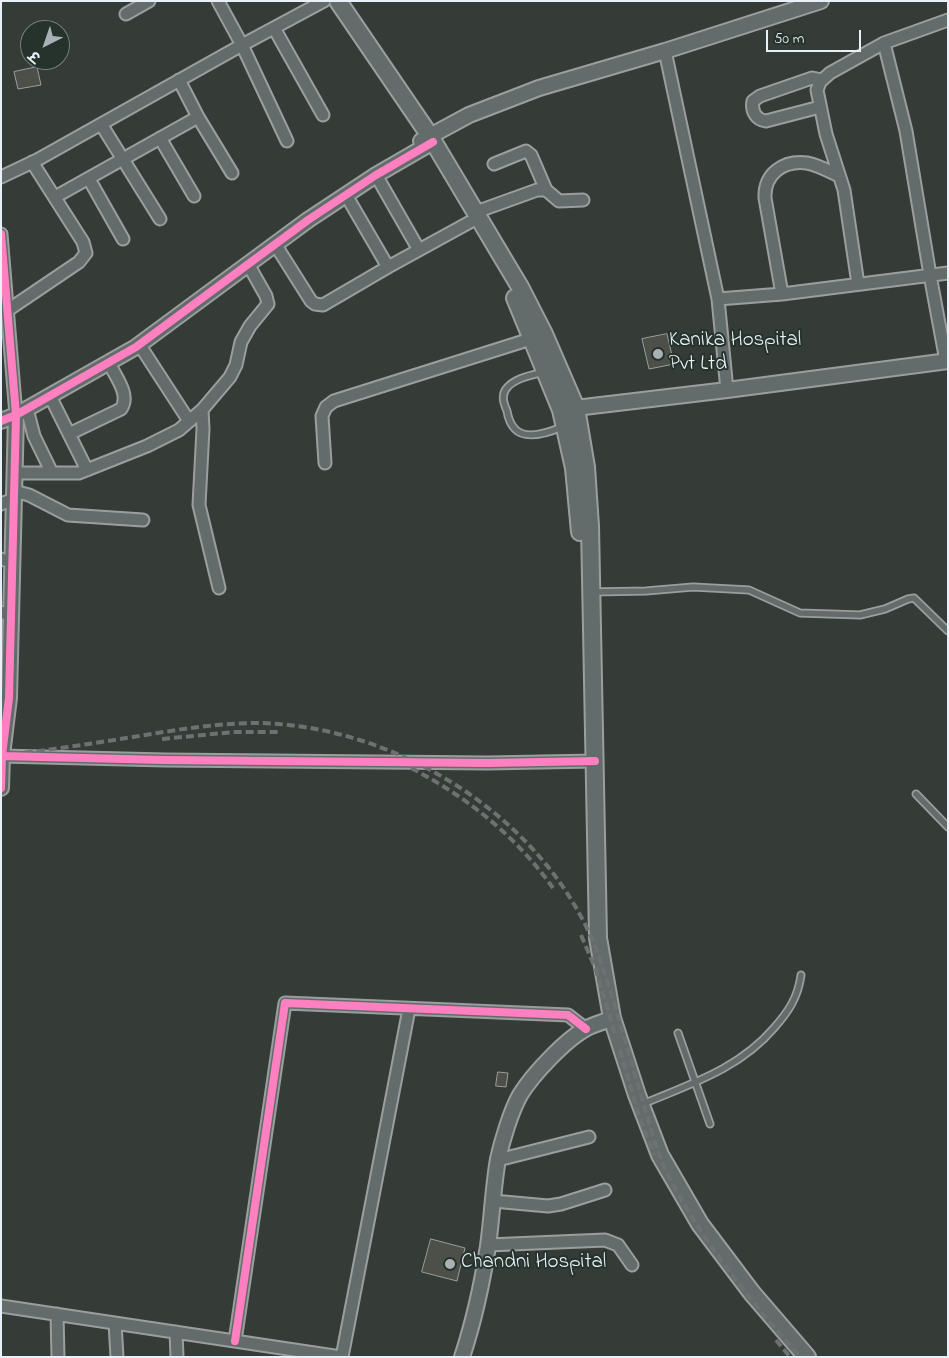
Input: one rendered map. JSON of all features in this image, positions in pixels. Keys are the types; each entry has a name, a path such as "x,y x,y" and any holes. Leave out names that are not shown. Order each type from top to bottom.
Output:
{"main road":[{"path":"324,1 427,142"},
{"path":"338,1 473,217 520,287 538,337 569,409 586,467 592,592 587,615"},
{"path":"538,337 544,372 569,409 564,427 574,468 587,615 590,761 598,938 607,1020 626,1093 655,1164 692,1230 738,1293 793,1357"},
{"path":"607,1020 660,1155 700,1224 752,1293 806,1357"}],"street":[{"path":"126,14 149,1"},
{"path":"218,1 242,45 288,141"},
{"path":"1,177 32,162 324,1"},
{"path":"1,421 22,412 140,344 346,194 468,115 539,88 666,51 790,6 820,1"},
{"path":"858,284 844,190 826,134 817,90 822,80 830,73 884,42 948,20"},
{"path":"274,28 323,116"},
{"path":"569,409 947,361 930,276 906,131 884,42"},
{"path":"666,51 718,299 727,390"},
{"path":"820,107 766,121 756,118 752,104 756,98 812,78 822,80"},
{"path":"179,80 198,117 232,173"},
{"path":"55,198 198,117"},
{"path":"101,124 160,219"},
{"path":"160,138 194,196"},
{"path":"494,164 526,151 532,155 546,190 559,201 583,200"},
{"path":"8,310 79,262 86,253 83,242 32,162"},
{"path":"782,294 765,198 769,179 777,169 802,163 822,168 839,176"},
{"path":"376,175 419,250"},
{"path":"89,178 123,239"},
{"path":"276,244 311,300 319,305 331,302 473,217 537,190 546,190"},
{"path":"346,194 388,267"},
{"path":"1,234 2,263 22,412 10,498 1,788"},
{"path":"15,473 79,473 166,438 190,421 202,410 234,371 240,342 268,304 266,296 248,264"},
{"path":"718,299 782,294 948,273"},
{"path":"325,463 322,416 326,407 334,401 538,337"},
{"path":"140,344 190,421"},
{"path":"69,434 121,409 125,396 109,363"},
{"path":"50,396 88,470"},
{"path":"202,410 203,429 199,505 219,588"},
{"path":"22,412 52,473"},
{"path":"10,498 29,495 61,512 76,516 143,520"},
{"path":"2,755 165,760 468,763 590,761"},
{"path":"235,1341 286,1003 568,1015 586,1029"},
{"path":"1,1306 235,1341 262,1351 342,1357 409,1009"},
{"path":"462,1357 481,1285 488,1245 498,1160 503,1140 520,1095 539,1070 560,1049 586,1029 607,1020"},
{"path":"498,1160 589,1136"},
{"path":"493,1201 548,1206 561,1204 605,1190"},
{"path":"488,1245 605,1240 618,1245 632,1265"},
{"path":"57,1314 58,1357"},
{"path":"116,1323 116,1357"},
{"path":"176,1332 177,1357"}],"lane":[{"path":"544,372 514,381 506,388 503,399 510,421 516,430 524,434 544,434 564,427"},
{"path":"592,592 646,591 693,586 748,590 800,613 860,615 885,609 914,598 948,631"},
{"path":"916,794 948,828"},
{"path":"641,1104 695,1083 729,1066 758,1046 790,1009 795,999 801,975"},
{"path":"678,1033 710,1124"}],"building":[{"path":"38,70 41,85 18,89 14,72"},
{"path":"667,334 674,364 649,369 642,339"},
{"path":"498,1072 508,1073 506,1087 496,1086"},
{"path":"431,1239 465,1248 457,1281 422,1272"}],"railway":[{"path":"1,755 227,724 259,723 311,728 363,741 413,761 460,788 504,821 541,859 573,902 596,949 653,1137 668,1175 681,1200 728,1270 800,1357"},
{"path":"162,739 234,732 279,732"},
{"path":"411,768 452,792 489,819 523,851 553,888"},
{"path":"581,935 596,970 615,1034"},
{"path":"620,1050 639,1116 654,1155"},
{"path":"776,1340 790,1357"}],"cycle path":[{"path":"1,421 16,415 136,347 308,220 376,175 433,142"},
{"path":"1,234 16,415 9,698 2,755 1,788"},
{"path":"1,756 165,760 488,763 595,761"},
{"path":"235,1341 285,1003 568,1015 586,1029"}],"place":[{"name":"Kanika Hospital Pvt Ltd","path":"658,354"},
{"name":"Chandni Hospital","path":"450,1264"}]}
